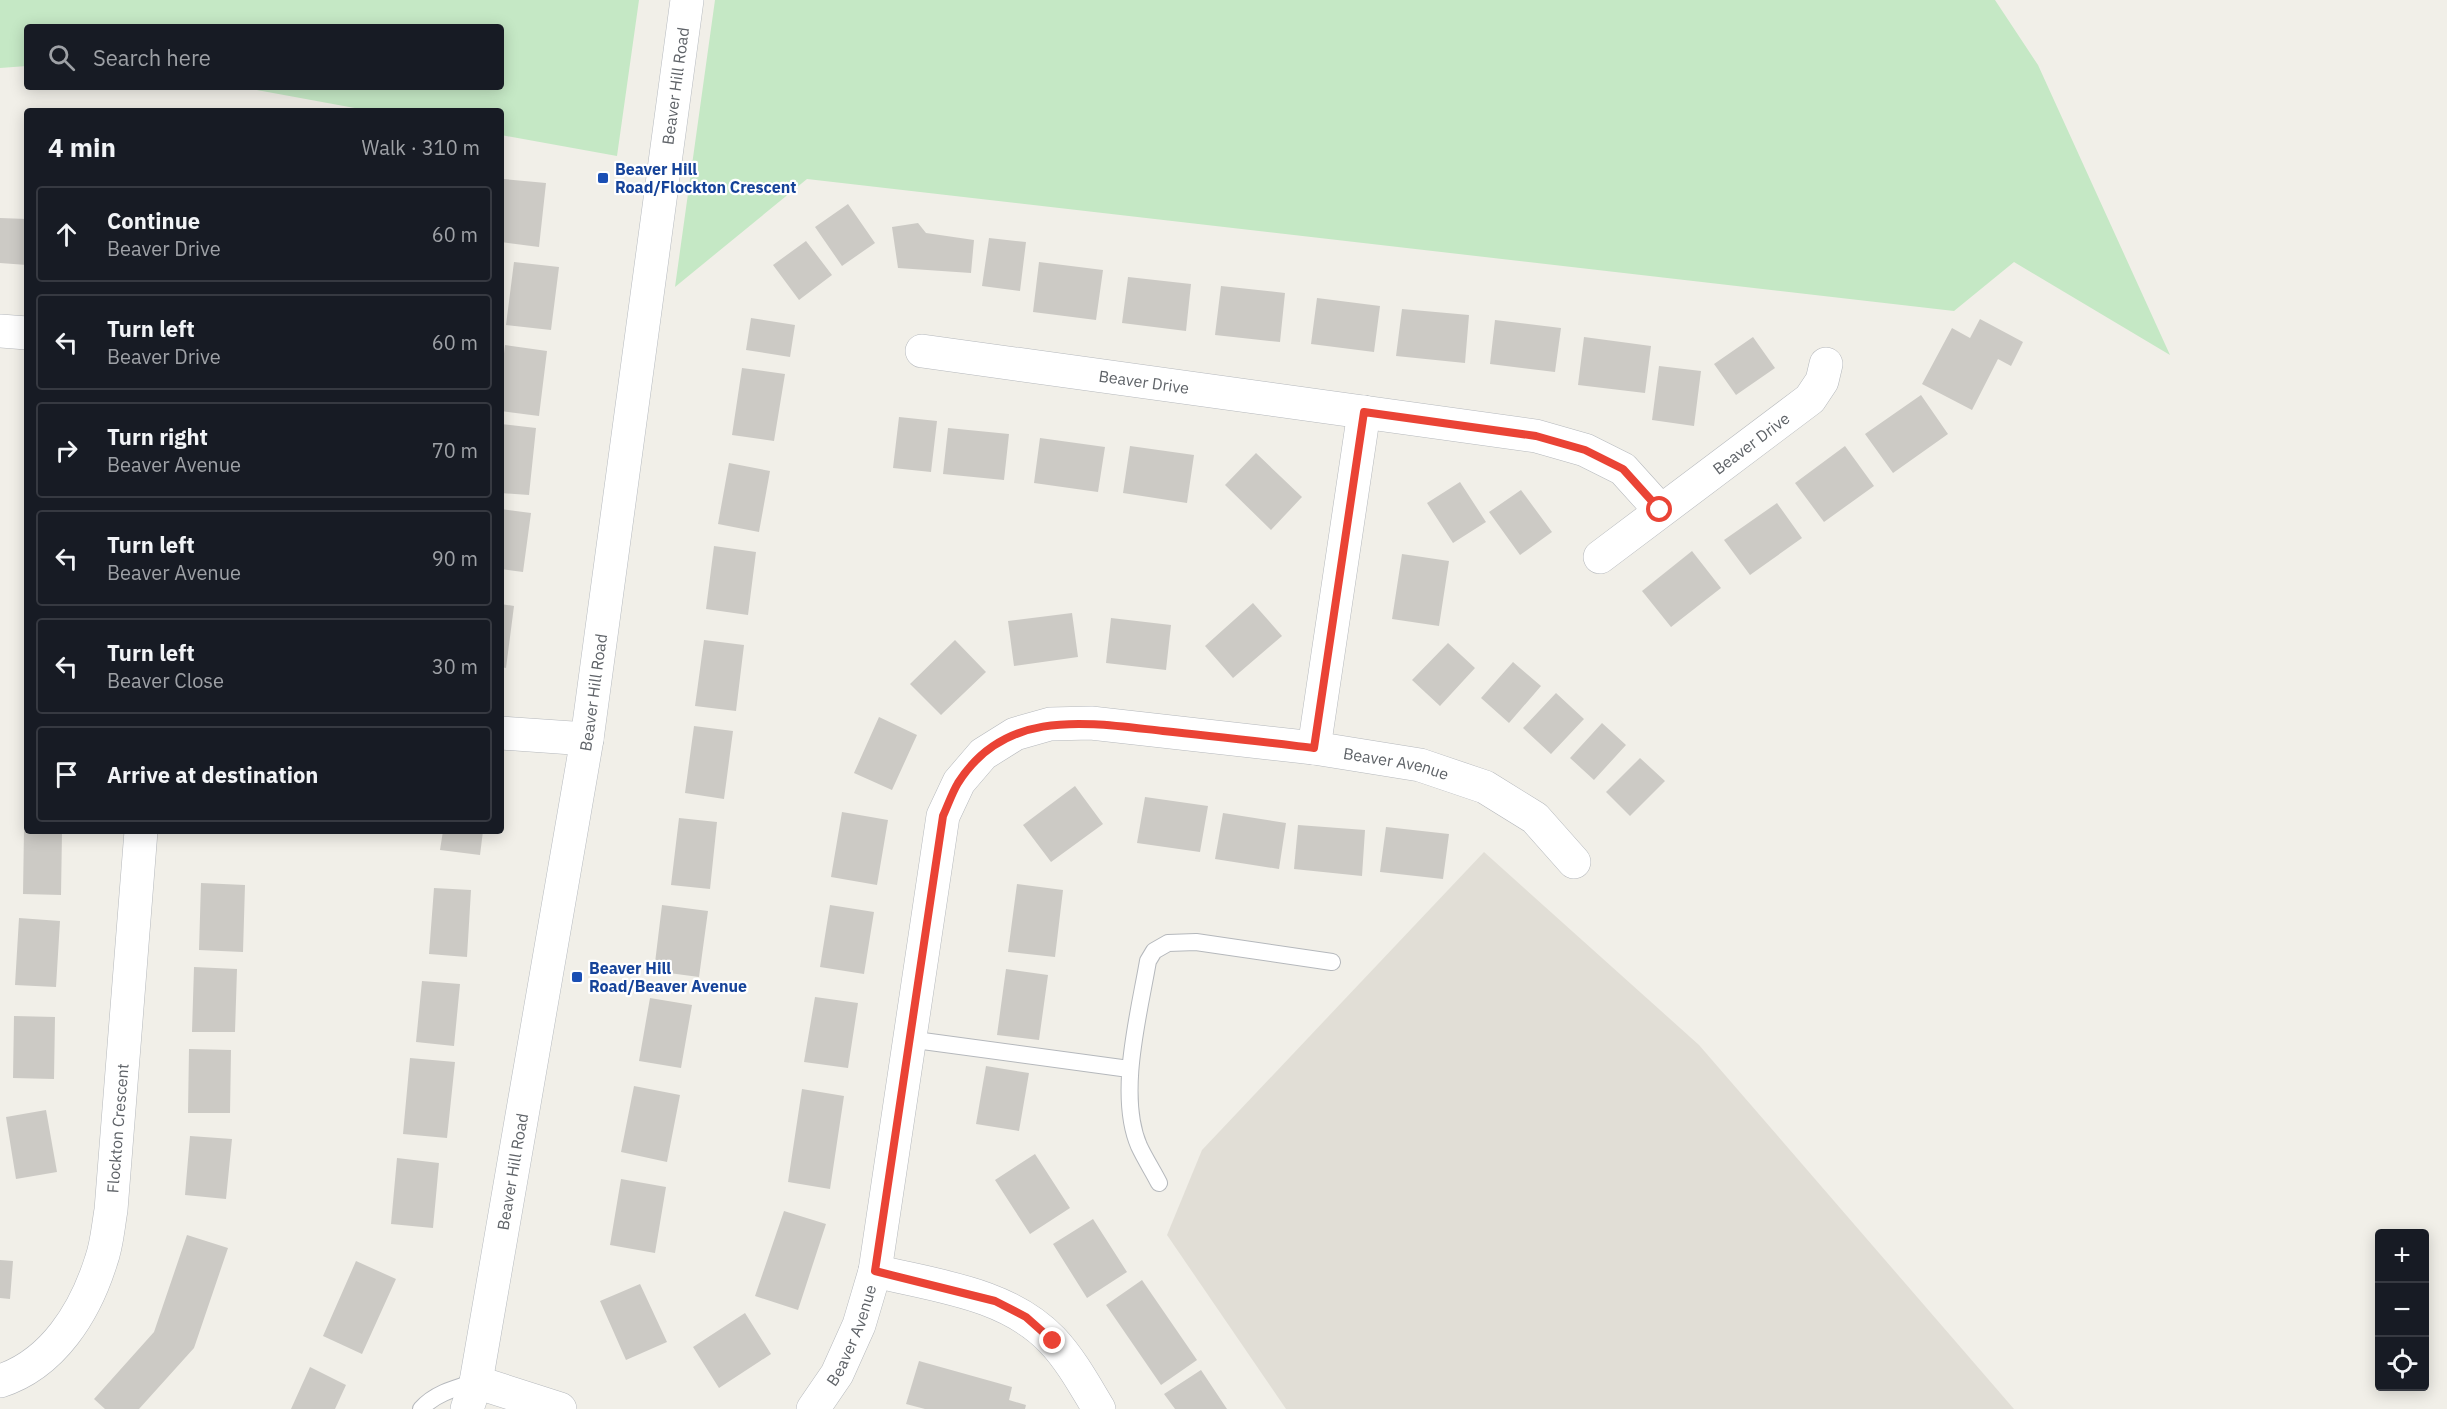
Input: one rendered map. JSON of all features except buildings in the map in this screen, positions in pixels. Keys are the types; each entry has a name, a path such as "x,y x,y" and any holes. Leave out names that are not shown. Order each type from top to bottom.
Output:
{"street":[{"name":"Beaver Hill Road","path":"471,1396 587,739 687,0"},
{"path":"0,332 24,333"},
{"name":"Beaver Drive","path":"922,351 1536,436 1585,450 1623,469 1660,510"},
{"name":"Beaver Drive","path":"1600,557 1810,399 1822,381 1826,364"},
{"path":"1314,748 1364,412"},
{"name":"Beaver Avenue","path":"813,1409 837,1374 859,1325 875,1271 943,816 958,782 983,754 1015,734 1050,724 1081,723 1314,748 1420,765 1485,787 1535,818 1574,862"},
{"path":"504,733 587,739"},
{"name":"Flockton Crescent","path":"0,1381 16,1376 56,1345 86,1302 102,1259 111,1210 141,834"},
{"path":"875,1271 995,1301 1026,1317 1053,1341 1099,1409"},
{"path":"471,1396 560,1409"}],"lane":[{"path":"1160,1183 1139,1145 1132,1114 1130,1069 1148,961 1154,951 1168,943 1196,942 1332,962"},
{"path":"908,1039 1130,1069"},
{"path":"421,1409 426,1403 449,1390 471,1396"}],"shaded area":[{"path":"1484,852 1699,1045 2014,1409 1286,1409 1167,1235 1202,1150"}],"green space":[{"path":"0,0 639,0 617,156 504,136 504,108 355,108 256,90 504,90 504,24 24,24 24,66 0,68"},
{"path":"715,0 1995,0 2038,65 2170,355 2014,262 1954,311 807,179 675,287"}],"place":[{"name":"Beaver Hill Road/Flockton Crescent","path":"603,178"},
{"name":"Beaver Hill Road/Beaver Avenue","path":"577,977"}],"route":[{"path":"1053,1341 1026,1317 995,1301 875,1271 943,816 958,782 983,754 1015,734 1050,724 1091,723 1314,748 1364,412 1536,436 1585,450 1623,469 1660,510"}]}
